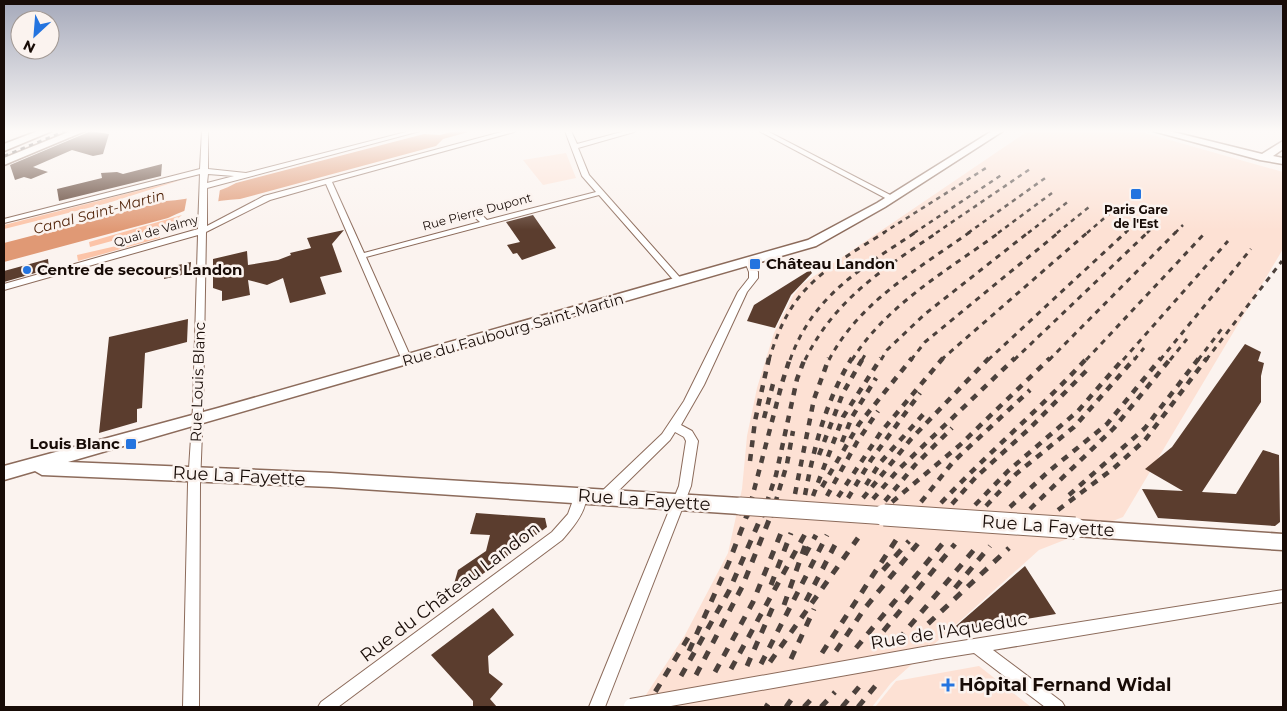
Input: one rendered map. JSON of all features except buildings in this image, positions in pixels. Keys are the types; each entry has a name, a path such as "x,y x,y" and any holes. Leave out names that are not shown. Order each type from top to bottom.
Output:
{"main road":[{"name":"Rue du Faubourg Saint-Martin","path":"4,472 198,420 812,243 892,198 946,164"},
{"name":"Rue La Fayette","path":"4,466 195,473 580,495 1283,542"}],"street":[{"path":"203,164 204,189 244,175 287,164"},
{"name":"Quai de Valmy","path":"4,288 202,232 259,201 391,164"},
{"path":"581,164 586,176 600,193 680,282"},
{"path":"826,164 892,198"},
{"path":"4,221 203,171 244,175"},
{"path":"328,181 407,360"},
{"name":"Rue Louis Blanc","path":"191,707 195,473 204,189"},
{"name":"Rue Pierre Dupont","path":"361,256 484,222 600,193"},
{"path":"474,212 484,222"},
{"path":"604,497 666,437 674,426 698,387 742,292 754,279 755,272 749,262"},
{"path":"597,707 685,486 692,441 688,434 674,426"},
{"name":"Rue du Château Landon","path":"326,707 557,536 573,520 579,510 580,495"},
{"name":"Rue de l'Aqueduc","path":"626,707 930,653 1283,596"},
{"path":"978,646 1057,707"}],"shaded area":[{"path":"308,164 369,164 240,199 203,205 168,218 4,262 4,243 166,201 202,196 236,183"},
{"path":"526,164 570,164 576,178 543,185"},
{"path":"979,164 1255,164 1283,172 1283,249 1123,517 1039,550 891,683 872,707 638,707 685,635 728,553 742,489 747,436 757,388 774,333 793,296 801,285"},
{"path":"184,179 108,203 4,229 4,225"},
{"path":"164,195 166,198 86,219 86,215"},
{"path":"182,215 170,225 90,247 89,242"},
{"path":"160,236 160,238 78,261 77,255"},
{"name":"Hôpital Fernand Widal","path":"979,666 1031,707 875,707 896,681"}],"pier":[{"path":"220,189 218,203 184,213 187,197"}],"railway":[{"path":"883,233 986,168"},
{"path":"936,233 1030,169"},
{"path":"914,233 1003,174"},
{"path":"968,233 1048,176"},
{"path":"998,233 1052,193"},
{"path":"1028,233 1070,200"},
{"path":"1057,233 1089,207"},
{"path":"1087,233 1109,214"},
{"path":"1125,233 1135,224"},
{"path":"1176,232 1183,225"},
{"path":"769,360 788,314 812,282 844,258 885,232"},
{"path":"790,360 800,337 826,300 858,271 916,232"},
{"path":"805,360 831,319 846,302 898,259 938,232"},
{"path":"829,360 856,321 873,304 910,273 970,232"},
{"path":"852,360 866,340 900,305 1000,232"},
{"path":"881,360 887,350 925,314 1029,232"},
{"path":"911,360 925,342 1059,232"},
{"path":"942,359 1088,232"},
{"path":"988,360 1126,232"},
{"path":"1014,360 1148,232"},
{"path":"1049,360 1176,232"},
{"path":"1086,360 1205,233"},
{"path":"1123,360 1228,241"},
{"path":"1160,360 1251,249"},
{"path":"1206,360 1282,261"},
{"path":"1198,360 1224,326"},
{"path":"1170,360 1187,339"},
{"path":"1134,360 1144,348"},
{"path":"862,360 866,353"},
{"path":"750,461 755,421 769,358"},
{"path":"747,517 790,358"},
{"path":"762,517 776,475 797,379 805,358"},
{"path":"795,494 814,399 829,358"},
{"path":"805,495 812,459 822,424 835,390 852,358"},
{"path":"819,455 843,393 863,358"},
{"path":"813,496 843,417 881,358"},
{"path":"822,487 859,424 912,358"},
{"path":"863,498 911,439 989,358"},
{"path":"873,499 898,470 1015,358"},
{"path":"892,502 960,445 1050,358"},
{"path":"941,503 1087,358"},
{"path":"975,505 1008,471 1078,411 1124,358"},
{"path":"986,506 1016,474 1074,427 1135,358"},
{"path":"1010,507 1049,471 1107,424 1161,358"},
{"path":"1030,509 1114,428 1171,358"},
{"path":"1069,495 1145,428 1199,358"},
{"path":"1058,510 1114,468 1145,440 1207,358"},
{"path":"838,497 881,432 942,359"},
{"path":"952,504 976,477 1030,428 1089,368"},
{"path":"842,442 852,417 876,378"},
{"path":"764,418 773,384"},
{"path":"921,502 953,462 1030,390"},
{"path":"848,498 871,460 920,393"},
{"path":"866,485 880,463 927,410"},
{"path":"827,496 857,442 878,411"},
{"path":"885,501 915,465 952,428"},
{"path":"771,517 787,464 793,431"},
{"path":"689,651 729,562 747,515"},
{"path":"681,676 729,591 762,515"},
{"path":"696,675 742,587 771,515"},
{"path":"715,672 753,602 781,533"},
{"path":"771,585 791,533"},
{"path":"731,669 805,534"},
{"path":"805,555 816,535"},
{"path":"761,664 827,535"},
{"path":"806,601 839,537"},
{"path":"770,662 858,538"},
{"path":"822,653 896,540"},
{"path":"883,570 909,541"},
{"path":"836,651 865,608 920,541"},
{"path":"856,648 943,543"},
{"path":"872,645 955,544"},
{"path":"898,640 978,545"},
{"path":"784,605 805,546"},
{"path":"955,588 990,546"},
{"path":"915,636 1009,548"},
{"path":"747,666 775,602"},
{"path":"791,659 814,609"},
{"path":"646,707 691,633"},
{"path":"858,707 877,684"},
{"path":"842,707 859,687"},
{"path":"821,707 835,692"},
{"path":"804,707 815,695"},
{"path":"786,707 791,700"}],"place":[{"name":"Paris Gare de l'Est","path":"1136,194"},
{"name":"Château Landon","path":"755,264"},
{"name":"Centre de secours Landon","path":"27,270"},
{"name":"Louis Blanc","path":"131,444"},
{"name":"Hôpital Fernand Widal","path":"948,685"}],"water label":[{"name":"Canal Saint-Martin","path":"99,212"}]}
